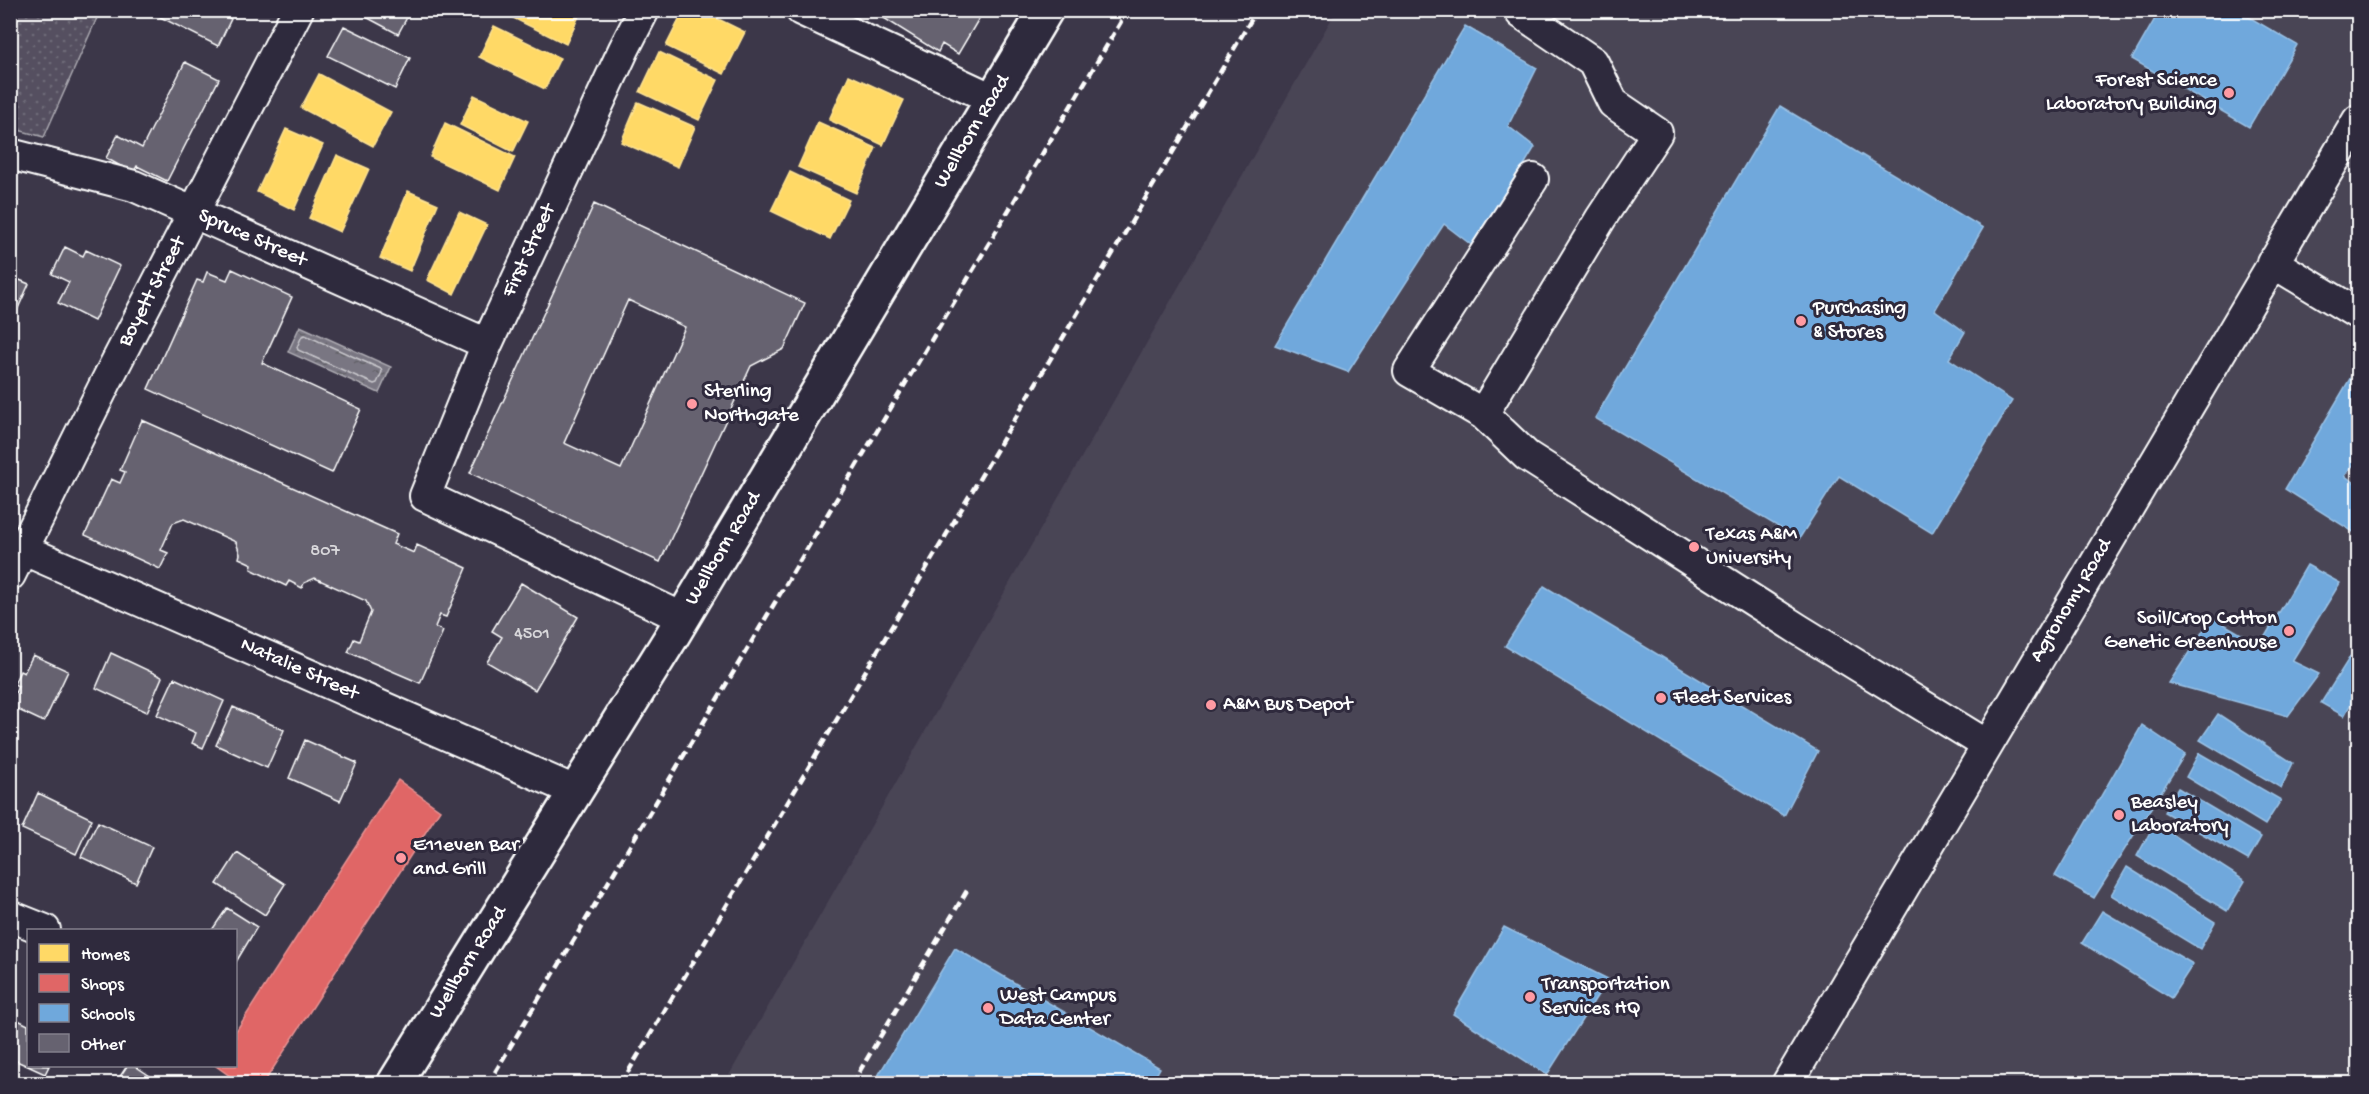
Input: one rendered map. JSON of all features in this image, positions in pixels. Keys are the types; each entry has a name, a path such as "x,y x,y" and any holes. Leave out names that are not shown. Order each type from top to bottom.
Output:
{"main road":[{"name":"Wellborn Road","path":"394,1083 683,618 1046,10"}],"street":[{"name":"Boyett Street","path":"17,562 106,382 298,10"},
{"name":"First Street","path":"644,10 487,344 425,496 683,618"},
{"path":"801,10 993,99"},
{"path":"1483,414 1601,218 1657,133 1613,103 1593,62 1521,13"},
{"name":"Agronomy Road","path":"1787,1083 2272,262 2355,133"},
{"name":"Spruce Street","path":"10,154 135,186 487,344"},
{"path":"1533,179 1409,371 1483,414 1527,456 1798,629 1987,745"},
{"path":"2272,262 2358,314"},
{"name":"Natalie Street","path":"17,562 575,790"},
{"path":"10,916 42,929"}],"shaded area":[{"path":"10,11 100,11 44,137 11,128"},
{"name":"Texas A&M University","path":"1336,11 2358,11 2358,1083 724,1084"}],"water":[{"path":"300,326 391,367 379,393 288,352"}],"building: Homes":[{"path":"497,10 574,10 580,14 566,44"},
{"path":"684,10 700,10 745,32 724,74 666,46"},
{"path":"494,26 560,58 545,89 479,57"},
{"path":"659,52 718,80 699,120 640,92"},
{"path":"319,74 391,112 373,146 301,108"},
{"path":"849,75 904,100 883,145 829,120"},
{"path":"474,95 528,121 513,152 460,125"},
{"path":"638,102 695,127 678,167 621,142"},
{"path":"818,122 876,148 856,193 798,167"},
{"path":"445,123 515,157 500,190 430,157"},
{"path":"286,129 323,145 294,210 257,192"},
{"path":"337,155 369,169 340,232 309,218"},
{"path":"790,172 849,200 830,239 771,211"},
{"path":"408,191 438,204 410,271 380,258"},
{"path":"459,212 487,225 454,294 427,280"}],"building: Shops":[{"path":"398,780 440,810 263,1084 241,1084 217,1067 237,1067 237,1029"}],"building: Schools":[{"name":"Forest Science Laboratory Building","path":"2160,10 2237,10 2297,45 2249,127 2132,59"},
{"path":"1465,26 1537,68 1508,126 1535,147 1474,247 1444,224 1348,372 1275,345"},
{"name":"Purchasing & Stores","path":"1780,106 1983,228 1935,310 1965,332 1949,359 2012,401 1932,533 1839,476 1799,539 1595,418"},
{"path":"2358,365 2358,469 2353,465 2345,476 2358,485 2358,535 2285,489"},
{"name":"Soil/Crop Cotton Genetic Greenhouse","path":"2307,565 2340,583 2292,661 2319,674 2288,716 2169,683 2212,617 2260,645"},
{"name":"Fleet Services","path":"1544,586 1818,751 1784,816 1505,646"},
{"path":"2353,652 2358,656 2358,691 2344,716 2321,703"},
{"path":"2218,714 2293,763 2281,788 2200,740"},
{"name":"Beasley Laboratory","path":"2142,725 2185,754 2094,898 2055,876"},
{"path":"2199,753 2281,800 2265,825 2186,777"},
{"path":"2178,788 2261,837 2248,860 2164,812"},
{"path":"2155,823 2245,881 2227,911 2137,856"},
{"path":"2127,867 2215,922 2200,949 2111,895"},
{"path":"2102,911 2193,964 2171,998 2082,943"},
{"name":"Transportation Services HQ","path":"1504,927 1608,979 1547,1075 1453,1014"},
{"name":"West Campus Data Center","path":"955,948 1160,1068 1151,1084 873,1084"}],"building: Other":[{"path":"158,10 217,10 231,19 218,46 156,15"},
{"path":"353,10 411,10 398,34"},
{"path":"871,10 984,10 958,54 942,44 938,52"},
{"path":"344,26 410,58 395,89 328,56"},
{"path":"185,62 219,79 167,181 137,166 133,173 106,158 118,135 142,148"},
{"name":"Sterling Northgate","path":"594,204 805,303 784,349 751,366 660,562 470,473","holes":["628,300 685,327 621,469 564,443"]},
{"path":"65,247 83,256 86,250 120,266 94,321 58,303 69,282 52,274"},
{"path":"232,269 292,297 262,363 361,409 332,473 148,389 197,280 203,282 207,272 227,280"},
{"path":"10,276 29,284 15,315 10,313"},
{"path":"142,420 397,534 393,544 414,553 417,545 467,568 446,617 440,615 435,627 443,631 420,683 348,652 354,639 359,641 371,612 366,601 315,578 304,583 302,588 289,581 286,586 251,569 252,564 239,558 236,542 184,519 173,523 161,550 168,553 160,569 85,535 111,479 120,483 125,472 120,470"},
{"path":"521,583 578,617 535,690 487,662 502,637 492,631"},
{"path":"111,653 162,677 147,712 96,688"},
{"path":"33,655 68,671 44,722 10,706 18,686 14,684 20,671 24,673"},
{"path":"174,678 224,701 203,748 192,743 196,733 157,715"},
{"path":"233,707 284,730 267,768 216,745"},
{"path":"305,740 357,763 340,801 289,778"},
{"path":"38,793 92,819 76,854 22,829"},
{"path":"98,822 152,847 136,883 81,857"},
{"path":"237,853 285,884 265,915 217,884"},
{"path":"227,908 257,927 237,960 237,929 213,929"},
{"path":"10,1016 27,1024 27,1066 10,1058"},
{"path":"30,1067 48,1067 45,1074"},
{"path":"126,1067 136,1067 159,1082 115,1084"}],"railway":[{"path":"488,1084 1128,10"},
{"path":"621,1084 1257,10"},
{"path":"852,1084 969,887"}],"place":[{"name":"Forest Science Laboratory Building","path":"2229,93"},
{"name":"Purchasing & Stores","path":"1801,321"},
{"name":"Sterling Northgate","path":"692,404"},
{"name":"Texas A&M University","path":"1694,547"},
{"name":"Soil/Crop Cotton Genetic Greenhouse","path":"2289,631"},
{"name":"Fleet Services","path":"1661,698"},
{"name":"A&M Bus Depot","path":"1211,705"},
{"name":"Beasley Laboratory","path":"2119,815"},
{"name":"E11even Bar and Grill","path":"401,858"},
{"name":"Transportation Services HQ","path":"1530,997"},
{"name":"West Campus Data Center","path":"988,1008"}]}
